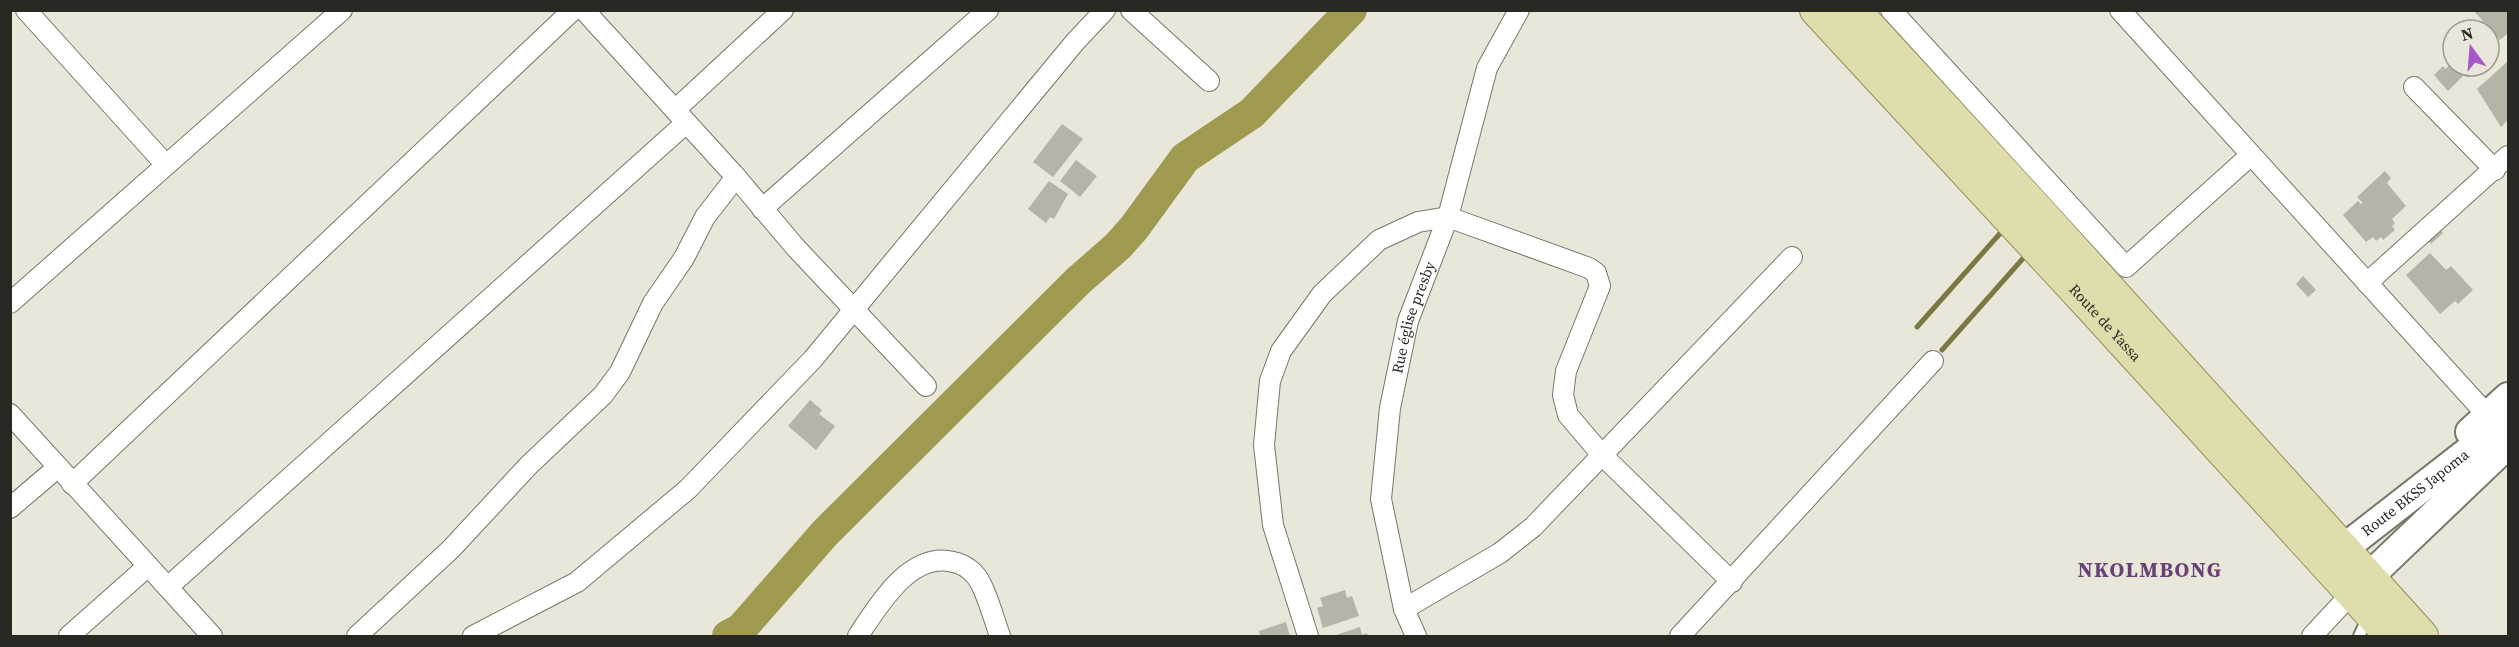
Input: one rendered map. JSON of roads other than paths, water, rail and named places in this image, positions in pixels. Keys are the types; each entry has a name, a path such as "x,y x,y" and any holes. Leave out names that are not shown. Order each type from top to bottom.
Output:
{"main road":[{"name":"Route de Yassa","path":"1816,10 2038,230"},
{"name":"Route de Yassa","path":"1854,10 2038,230 2334,557 2362,605 2391,636"},
{"path":"2508,397 2498,420 2449,450 2445,487 2486,482 2508,461"},
{"name":"Route BKSS Japoma","path":"2334,557 2508,444"},
{"name":"Route BKSS Japoma","path":"2362,605 2445,487"},
{"name":"Route de Yassa","path":"2362,605 2422,636"}],"street":[{"path":"26,10 166,165"},
{"path":"10,303 342,10"},
{"path":"72,484 573,10"},
{"path":"584,10 736,177 762,209 926,386"},
{"path":"168,587 681,117 783,10"},
{"path":"762,209 988,10"},
{"path":"473,636 577,582 688,489 813,359 1075,42 1105,10"},
{"path":"1131,10 1209,81"},
{"name":"Rue église presby","path":"1416,636 1404,609 1381,499 1390,408 1408,321 1448,217 1487,68 1520,10"},
{"path":"1891,10 2126,267 2251,155"},
{"path":"2120,10 2367,283 2498,420"},
{"path":"2367,283 2502,163 2414,87"},
{"path":"357,636 451,549 529,465 603,395 620,372 653,303 684,258 705,217 736,177"},
{"path":"1308,636 1273,525 1264,445 1270,381 1281,351 1322,294 1379,240 1418,222 1448,217 1589,268 1596,273 1600,286 1566,371 1563,395 1568,415 1602,455 1732,582"},
{"path":"1404,609 1500,553 1533,527 1792,257"},
{"path":"1680,636 1732,582 1933,360"},
{"path":"10,414 212,636"},
{"path":"10,508 57,468"},
{"path":"858,636 878,604 904,578 923,565 941,559 964,564 981,583 1000,636"},
{"path":"69,636 148,566"},
{"path":"2312,636 2362,605"}],"waterway":[{"path":"728,636 741,629 825,533 1078,281 1118,246 1134,228 1185,158 1252,113 1351,10"},
{"path":"1917,327 2004,229"},
{"path":"1942,350 2026,255"}],"district":[{"name":"NKOLMBONG","path":"2150,570"}]}
